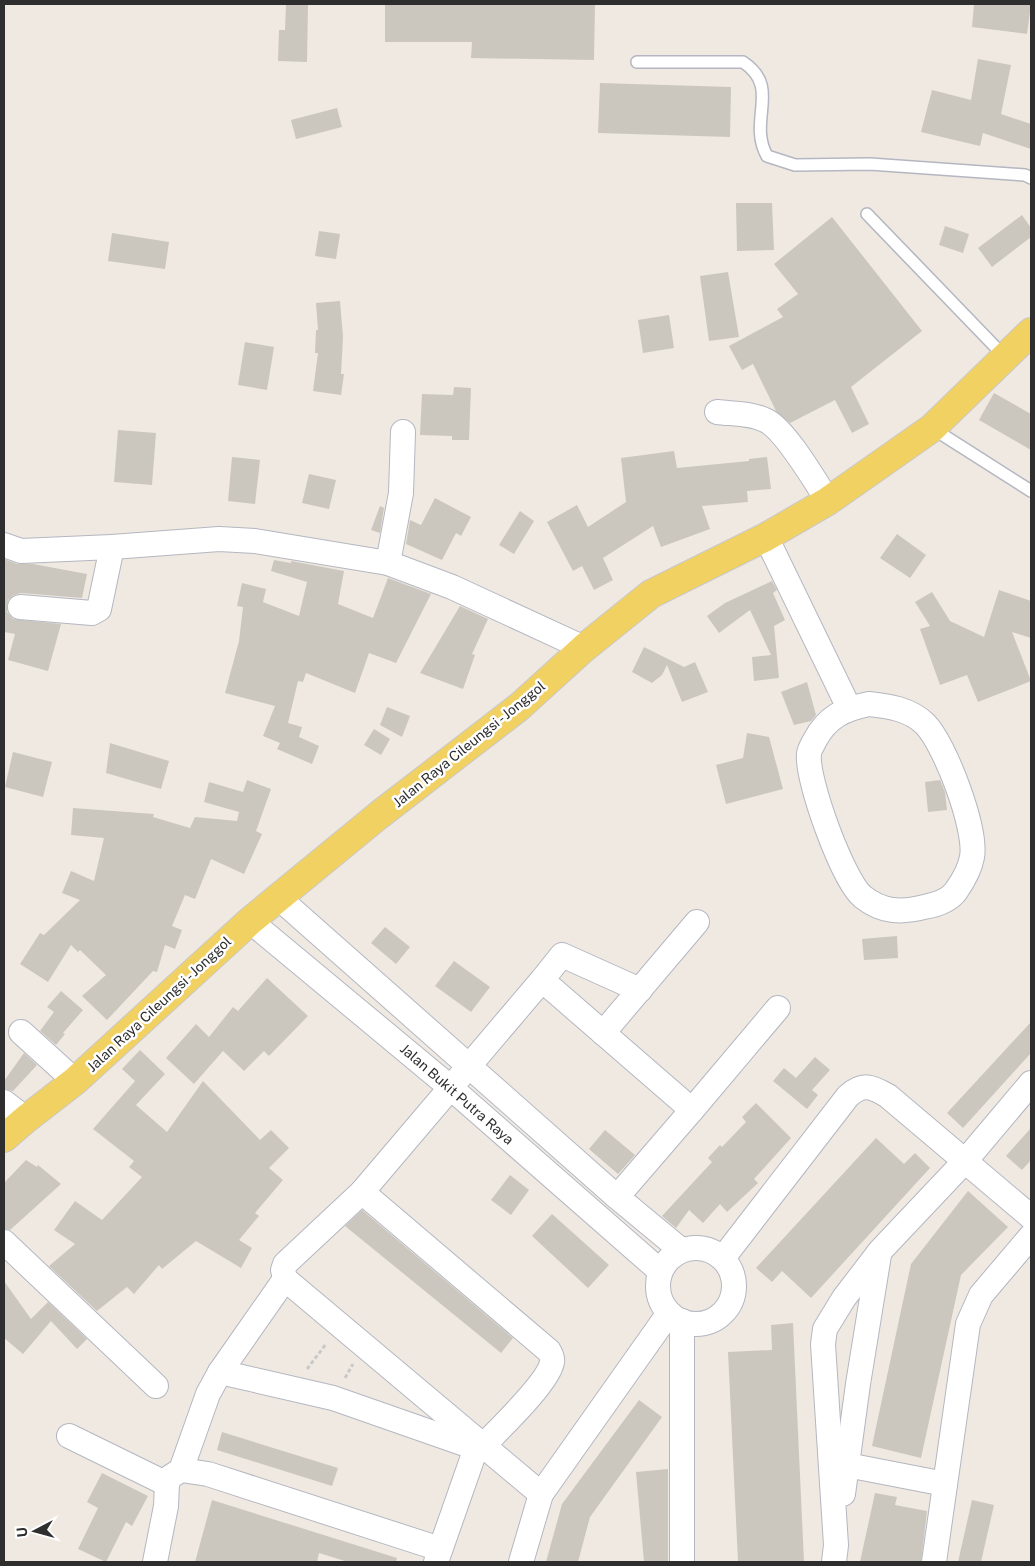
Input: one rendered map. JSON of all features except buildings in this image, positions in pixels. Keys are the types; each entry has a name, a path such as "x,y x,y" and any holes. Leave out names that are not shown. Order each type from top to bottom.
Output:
{"main road":[{"name":"Jalan Raya Cileungsi - Jonggol","path":"4,1138 76,1081 250,921 280,899 379,815 519,707 584,648 651,594 766,537 828,501 932,428 1031,332"}],"street":[{"path":"717,412 756,417 768,422 790,446 828,501"},
{"path":"388,563 401,493 403,432"},
{"path":"766,537 849,708"},
{"path":"4,545 21,551 112,548 219,539 256,541 388,563 452,587 584,648"},
{"path":"20,607 92,613 99,609 112,548"},
{"path":"868,704 888,706 905,712 924,723 942,750 956,780 971,835 972,857 965,878 952,897 930,906 908,911 889,911 862,897 843,868 821,809 809,753 820,731 832,718 849,708 868,704"},
{"path":"280,899 470,1065 617,1198 681,1250"},
{"name":"Jalan Bukit Putra Raya","path":"250,921 451,1088 660,1271"},
{"path":"604,1033 697,922"},
{"path":"541,1494 479,1447 339,1326 285,1279 283,1270 285,1264 362,1192 562,955 640,990"},
{"path":"542,980 692,1110"},
{"path":"617,1198 778,1008"},
{"path":"21,1032 76,1081"},
{"path":"835,1554 823,1344 825,1329 844,1298 880,1252 966,1160 1031,1084"},
{"path":"723,1258 848,1096 860,1087 871,1086 888,1096 966,1160 1031,1217"},
{"path":"4,1102 26,1119"},
{"path":"69,1436 174,1477 208,1474 438,1556 479,1447 524,1402 550,1369 553,1360 549,1351 362,1192"},
{"path":"934,1562 968,1324 981,1295 1031,1236"},
{"path":"4,1242 156,1386"},
{"path":"696,1247 710,1250 723,1258 731,1271 734,1286 732,1300 723,1313 711,1321 682,1320 661,1301 657,1286 660,1271 669,1259 681,1250 696,1247"},
{"path":"835,1554 858,1384 880,1252"},
{"path":"155,1562 174,1477 208,1394 220,1372 285,1279"},
{"path":"521,1562 541,1494 682,1320"},
{"path":"682,1320 682,1562"},
{"path":"682,1320 697,1562"},
{"path":"220,1372 333,1398 479,1447"},
{"path":"826,1373 858,1384"},
{"path":"848,1465 944,1484"}],"lane":[{"path":"637,62 743,62 755,70 762,85 758,134 767,156 795,165 870,164 1025,175 1031,178"},
{"path":"867,214 1006,358"},
{"path":"932,428 1031,491"}],"path":[{"path":"294,1388 339,1326"},
{"path":"333,1398 364,1346"}]}
